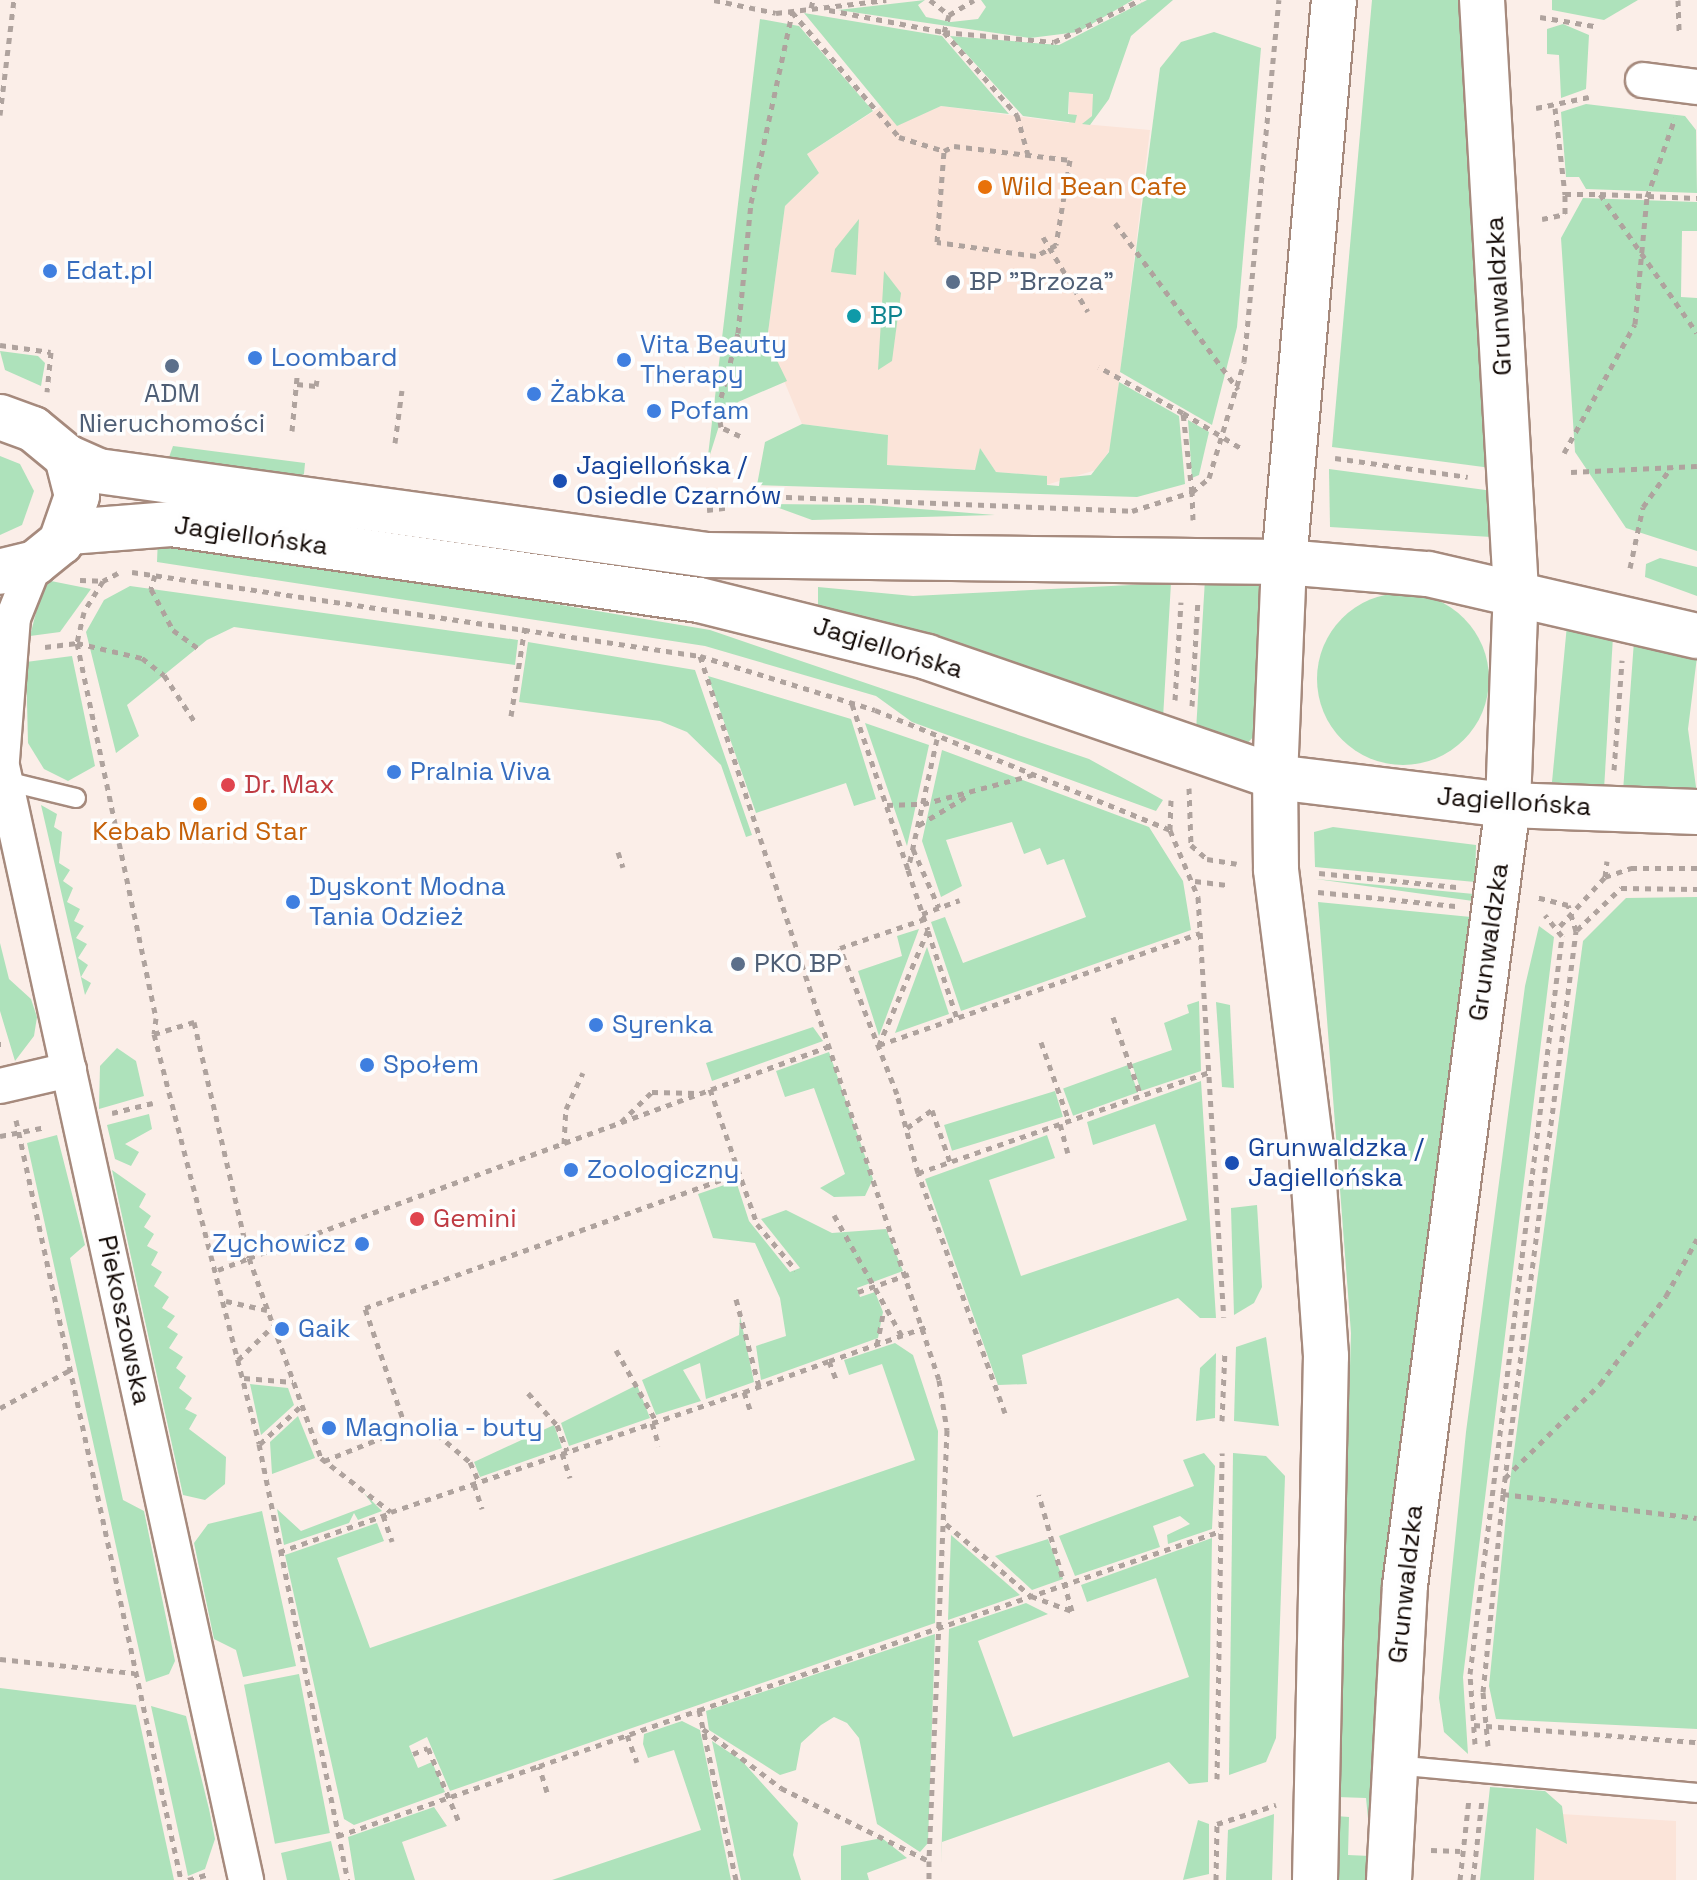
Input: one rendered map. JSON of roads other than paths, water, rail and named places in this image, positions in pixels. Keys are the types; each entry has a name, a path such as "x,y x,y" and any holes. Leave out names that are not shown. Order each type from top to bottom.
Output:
{"main road":[{"path":"1315,1880 1326,1356 1311,1142 1276,869 1275,777 1284,562 1334,0"},
{"name":"Grunwaldzka","path":"1389,1880 1392,1764 1430,1379 1508,805 1516,591 1482,0"},
{"name":"Jagiellońska","path":"0,417 33,429 67,457 98,471 707,555 1284,562 1428,574 1516,591 1697,636"},
{"path":"17,568 69,532 77,496 67,457"},
{"name":"Jagiellońska","path":"69,532 171,524 714,603 912,653 1275,777 1508,805 1697,812"}],"street":[{"path":"1643,80 1688,98"},
{"name":"Piekoszowska","path":"17,568 3,766 246,1880"},
{"path":"6,1094 69,1070"}],"lane":[{"path":"3,766 76,798"},
{"path":"1392,1764 1697,1793"}],"place":[{"name":"Wild Bean Cafe","path":"985,187"},
{"name":"Edat.pl","path":"50,271"},
{"name":"BP \"Brzoza\"","path":"953,282"},
{"name":"BP","path":"854,316"},
{"name":"Loombard","path":"255,358"},
{"name":"Vita Beauty Therapy","path":"624,360"},
{"name":"ADM Nieruchomości","path":"172,366"},
{"name":"Żabka","path":"534,394"},
{"name":"Pofam","path":"654,411"},
{"name":"Jagiellońska / Osiedle Czarnów","path":"560,481"},
{"name":"Pralnia Viva","path":"394,772"},
{"name":"Dr. Max","path":"228,785"},
{"name":"Kebab Marid Star","path":"200,804"},
{"name":"Dyskont Modna Tania Odzież","path":"293,902"},
{"name":"PKO BP","path":"738,964"},
{"name":"Syrenka","path":"596,1025"},
{"name":"Społem","path":"367,1065"},
{"name":"Grunwaldzka / Jagiellońska","path":"1232,1163"},
{"name":"Zoologiczny","path":"571,1170"},
{"name":"Gemini","path":"417,1219"},
{"name":"Zychowicz","path":"362,1244"},
{"name":"Gaik","path":"282,1329"},
{"name":"Magnolia - buty","path":"329,1428"}]}
